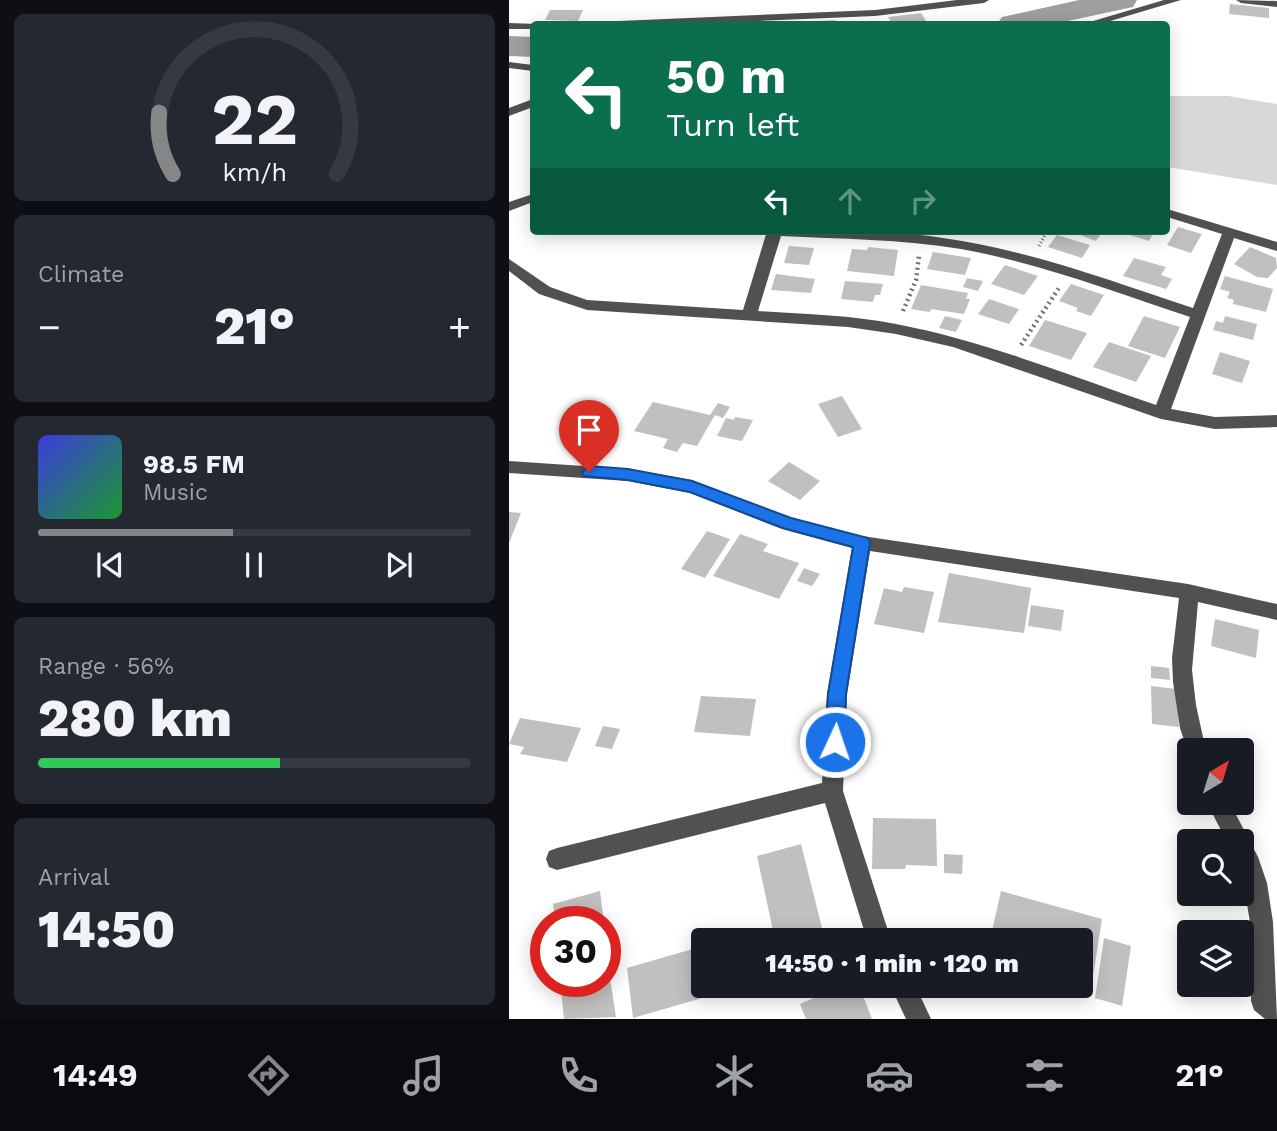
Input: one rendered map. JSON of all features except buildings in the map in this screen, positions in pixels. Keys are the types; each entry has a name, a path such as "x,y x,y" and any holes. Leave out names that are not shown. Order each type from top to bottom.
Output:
{"street":[{"path":"689,21 875,13 984,0"},
{"path":"1100,21 1176,0"},
{"path":"1241,0 1277,4"},
{"path":"509,26 530,26"},
{"path":"509,65 530,68"},
{"path":"509,112 530,104"},
{"path":"509,207 530,199"},
{"path":"1170,214 1277,247"},
{"path":"1161,413 1230,231"},
{"path":"749,315 774,235"},
{"path":"840,235 922,240 997,252 1069,272 1198,315"},
{"path":"509,263 527,281 553,296 587,305 749,315 896,329 956,343 1161,413 1215,423 1277,421"},
{"path":"509,467 628,475 692,487 788,524 862,543 1187,592 1277,612"},
{"path":"862,543 837,694 832,791 875,928"},
{"path":"1187,592 1189,608 1182,657 1184,702 1193,738"},
{"path":"557,859 832,791"},
{"path":"1254,874 1261,901 1263,1001 1277,1013"},
{"path":"908,998 919,1019"}],"path":[{"path":"896,329 916,281 922,240"},
{"path":"1010,362 1069,272"}],"shaded area":[{"path":"1170,96 1228,96 1277,104 1277,185 1170,167"}],"waterway":[{"path":"1027,21 1122,0"},
{"path":"509,46 530,47"}],"route":[{"path":"589,472 628,475 692,487 788,524 862,543 837,694 835,742"}]}
